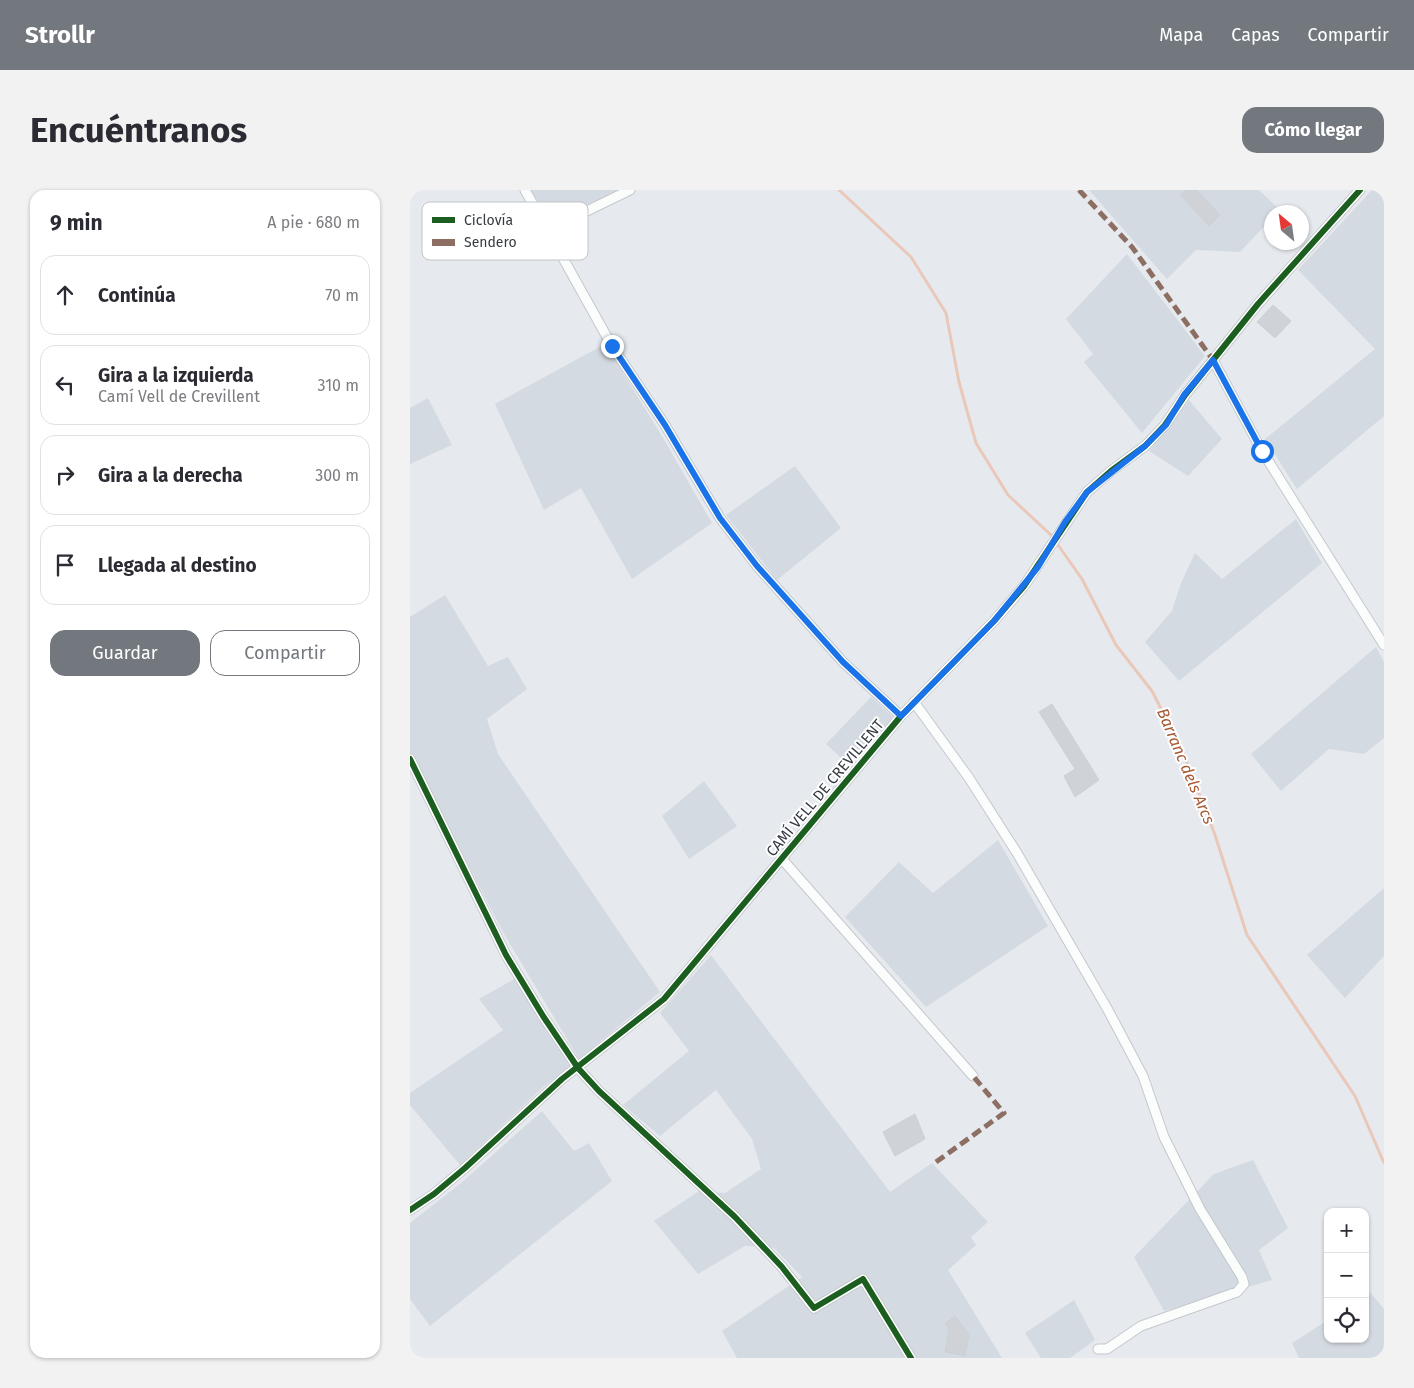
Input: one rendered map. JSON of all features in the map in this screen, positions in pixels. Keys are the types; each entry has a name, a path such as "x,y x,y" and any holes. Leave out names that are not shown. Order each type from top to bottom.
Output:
{"street":[{"path":"525,190 532,202"},
{"path":"588,210 630,190"},
{"name":"CAMÍ VELL DE CREVILLENT","path":"410,1210 434,1194 562,1079 664,999 901,716 994,621 1024,586 1087,492 1145,446 1166,425 1184,395 1258,304 1360,190"},
{"path":"565,260 612,346 665,425 720,518 757,566 843,662 901,716"},
{"path":"1213,360 1262,451 1384,645"},
{"path":"914,702 969,778 1017,852 1103,1002 1143,1076 1164,1138 1200,1209 1242,1277 1244,1284 1237,1292 1140,1326 1107,1349 1098,1349"},
{"path":"410,759 506,955 543,1016 578,1068 599,1091 735,1217 782,1267 814,1308 863,1279 911,1358"},
{"path":"782,859 973,1076"}],"shaded area":[{"path":"531,190 620,190 588,204 588,202 538,202"},
{"path":"1089,190 1259,190 1275,205 1264,205 1264,226 1240,252 1196,250 1167,279"},
{"path":"1372,190 1384,190 1384,416 1297,489 1265,439 1375,349 1298,270"},
{"path":"1127,254 1205,356 1142,433 1084,362 1093,354 1066,319"},
{"path":"605,344 662,436 712,523 632,579 581,488 544,510 495,404"},
{"path":"428,398 452,445 410,464 410,408"},
{"path":"1189,400 1222,439 1188,476 1149,451"},
{"path":"795,466 841,528 777,580 726,515"},
{"path":"1296,519 1322,563 1179,681 1145,642 1172,611 1181,583 1195,553 1222,579"},
{"path":"445,595 488,666 508,657 527,689 487,719 498,754 660,992 579,1059 504,934 410,753 410,617"},
{"path":"1376,647 1384,662 1384,738 1364,754 1329,749 1281,791 1251,754"},
{"path":"871,697 893,717 851,767 826,744"},
{"path":"704,781 737,826 689,859 662,816"},
{"path":"998,840 1048,926 926,1007 845,917 899,862 933,893"},
{"path":"1384,888 1384,956 1345,998 1307,955"},
{"path":"711,955 890,1192 932,1163 988,1222 971,1237 976,1245 948,1270 1002,1358 737,1358 722,1331 802,1277 774,1248 745,1246 698,1274 654,1221 699,1191 725,1193 761,1169 752,1139 716,1090 660,1136 623,1105 689,1051 660,1013"},
{"path":"516,978 571,1066 542,1088 460,1165 410,1105 410,1093 503,1030 479,999"},
{"path":"542,1111 574,1151 589,1143 612,1181 430,1326 410,1299 410,1223 461,1183"},
{"path":"1253,1160 1288,1228 1259,1250 1272,1280 1164,1311 1134,1257 1214,1174"},
{"path":"1369,1293 1384,1309 1384,1358 1299,1358 1292,1343 1324,1323 1324,1343 1369,1343"},
{"path":"1074,1300 1095,1340 1070,1358 1041,1358 1025,1333"}],"building":[{"path":"1186,190 1197,190 1220,215 1209,226 1180,195"},
{"path":"1273,305 1291,321 1275,338 1257,322"},
{"path":"1052,704 1099,780 1075,797 1064,776 1075,769 1039,712"},
{"path":"915,1114 925,1139 895,1156 883,1132"},
{"path":"955,1316 969,1335 965,1356 945,1352 949,1329 945,1324"}],"waterway":[{"name":"Barranc dels Arcs","path":"839,190 911,257 946,313 959,382 976,443 1008,495 1051,535 1082,579 1116,645 1152,691 1182,750 1215,835 1247,935 1355,1096 1384,1163"}],"marked path":[{"path":"1079,190 1132,247 1213,360"},
{"path":"936,1162 1004,1113 973,1076"}],"cycle path":[{"path":"410,1210 434,1194 465,1168 562,1079 664,999 901,716 994,621 1024,586 1087,492 1111,471 1145,446 1165,425 1185,395 1258,304 1360,190"},
{"path":"410,759 506,955 543,1016 578,1068 599,1091 735,1217 782,1267 814,1308 863,1279 911,1358"}],"route":[{"path":"612,346 665,425 720,518 757,566 843,662 901,716 994,621 1024,586 1038,567 1065,522 1087,492 1111,471 1145,446 1166,425 1184,395 1213,360 1262,451"}]}
